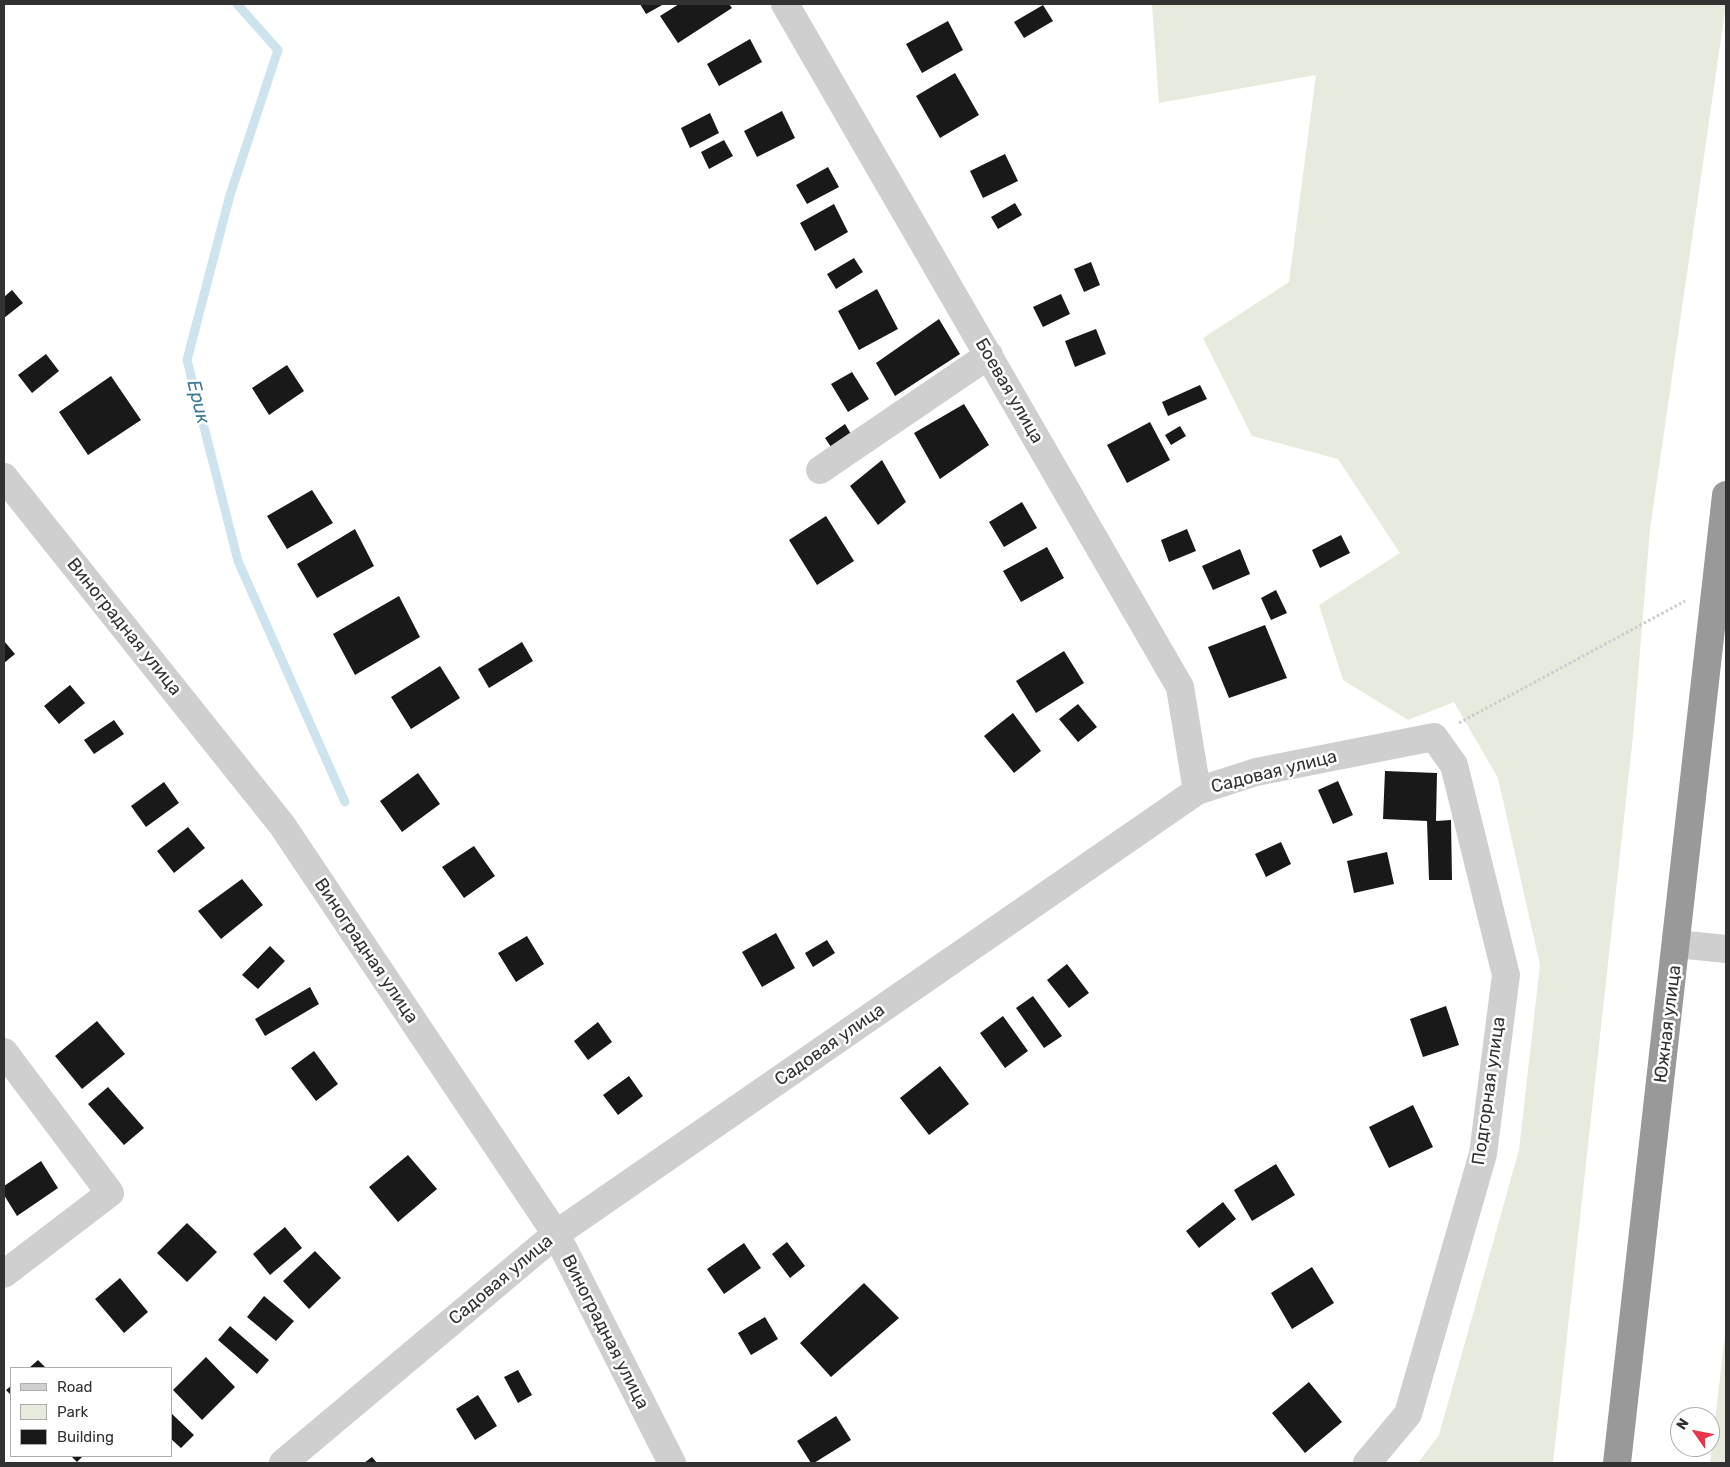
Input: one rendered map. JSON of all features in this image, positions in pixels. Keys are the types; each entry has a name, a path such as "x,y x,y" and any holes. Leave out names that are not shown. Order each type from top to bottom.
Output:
{"highway":[{"name":"Южная улица","path":"1617,1463 1677,944 1726,495"}],"street":[{"name":"Боевая улица","path":"786,4 1180,687 1197,791"},
{"path":"820,470 989,356"},
{"name":"Виноградная улица","path":"4,477 282,826 556,1234 672,1463"},
{"name":"Садовая улица","path":"283,1463 556,1234 1197,791 1256,772 1434,736"},
{"name":"Подгорная улица","path":"1367,1463 1408,1414 1483,1154 1506,975 1454,765 1434,736"},
{"path":"1677,944 1726,949"},
{"path":"4,1052 110,1193 4,1274"}],"path":[{"path":"1434,736 1715,585"}],"green space":[{"path":"1152,4 1726,4 1650,529 1633,736 1553,1463 1418,1463 1439,1435 1519,1150 1540,965 1498,778 1454,702 1408,720 1343,680 1319,605 1400,553 1338,459 1252,436 1203,338 1289,282 1316,75 1159,103"},
{"path":"1726,1326 1726,1463 1710,1463 1711,1457 1720,1457 1720,1407 1717,1407"}],"building":[{"path":"640,4 664,4 646,14"},
{"path":"679,4 729,4 732,8 678,43 660,16"},
{"path":"1043,5 1053,21 1024,38 1014,22"},
{"path":"948,21 963,50 922,73 906,44"},
{"path":"750,39 762,62 719,86 707,64"},
{"path":"955,73 979,115 940,138 916,96"},
{"path":"782,111 795,138 757,157 744,131"},
{"path":"710,113 719,133 690,148 681,128"},
{"path":"724,140 733,156 709,169 701,152"},
{"path":"1005,154 1018,181 983,198 970,171"},
{"path":"828,167 839,187 807,204 796,185"},
{"path":"1015,203 1022,215 998,229 991,217"},
{"path":"834,204 848,232 815,251 800,223"},
{"path":"854,258 863,272 836,289 827,274"},
{"path":"1091,262 1100,285 1084,292 1074,269"},
{"path":"877,289 898,329 859,350 838,311"},
{"path":"12,290 23,303 4,318 4,297"},
{"path":"1061,294 1070,314 1043,327 1033,307"},
{"path":"939,319 960,354 895,396 876,363"},
{"path":"1096,329 1106,354 1075,367 1065,341"},
{"path":"46,354 59,371 32,393 18,375"},
{"path":"287,365 304,391 269,415 252,388"},
{"path":"852,372 869,399 848,412 831,384"},
{"path":"111,376 141,420 88,455 59,412"},
{"path":"1200,385 1207,399 1168,416 1162,402"},
{"path":"964,404 989,445 940,479 914,433"},
{"path":"1150,422 1170,460 1127,483 1107,445"},
{"path":"845,424 851,434 831,447 825,438"},
{"path":"1180,426 1186,436 1171,445 1165,435"},
{"path":"882,460 906,502 878,525 850,486"},
{"path":"312,490 333,523 287,549 267,516"},
{"path":"1022,502 1037,528 1004,547 989,522"},
{"path":"826,516 854,561 817,585 789,540"},
{"path":"355,529 374,566 317,598 297,564"},
{"path":"1187,529 1196,551 1169,562 1161,540"},
{"path":"1341,535 1350,553 1320,568 1312,550"},
{"path":"1047,547 1064,578 1021,602 1003,571"},
{"path":"1240,549 1250,574 1213,590 1202,566"},
{"path":"1276,590 1287,613 1271,620 1261,598"},
{"path":"399,596 420,637 355,675 333,634"},
{"path":"1265,625 1287,678 1229,698 1208,647"},
{"path":"4,641 15,654 4,663"},
{"path":"522,642 533,661 489,688 478,669"},
{"path":"1064,651 1084,683 1036,713 1016,681"},
{"path":"440,666 460,698 411,729 391,697"},
{"path":"70,685 85,703 59,724 44,706"},
{"path":"1078,704 1097,727 1078,742 1059,719"},
{"path":"1013,713 1041,751 1014,773 984,736"},
{"path":"114,720 124,734 94,754 84,740"},
{"path":"1385,771 1437,773 1436,821 1451,820 1452,880 1429,880 1427,821 1383,819"},
{"path":"418,773 440,804 402,832 380,801"},
{"path":"1338,781 1353,815 1333,824 1318,790"},
{"path":"164,782 179,803 146,827 131,806"},
{"path":"188,827 205,848 174,873 157,851"},
{"path":"1281,842 1291,864 1266,877 1255,854"},
{"path":"474,846 495,876 464,898 442,867"},
{"path":"1387,852 1394,884 1354,893 1347,861"},
{"path":"242,879 263,905 221,939 198,911"},
{"path":"776,933 795,968 762,987 742,952"},
{"path":"527,936 544,964 516,982 498,953"},
{"path":"827,940 835,953 813,967 805,953"},
{"path":"270,946 285,961 258,989 242,975"},
{"path":"1067,964 1089,993 1069,1008 1047,980"},
{"path":"310,987 319,1004 265,1036 255,1019"},
{"path":"1033,996 1062,1036 1044,1048 1016,1008"},
{"path":"1446,1006 1459,1045 1423,1057 1410,1019"},
{"path":"1003,1016 1028,1051 1005,1068 980,1033"},
{"path":"97,1021 125,1054 82,1089 55,1056"},
{"path":"598,1022 612,1042 588,1060 574,1041"},
{"path":"314,1051 338,1084 316,1101 291,1068"},
{"path":"940,1066 969,1104 929,1135 900,1098"},
{"path":"629,1076 643,1096 618,1115 603,1095"},
{"path":"108,1087 144,1128 124,1145 88,1104"},
{"path":"1413,1105 1433,1147 1389,1168 1369,1127"},
{"path":"408,1155 437,1189 398,1222 369,1187"},
{"path":"41,1161 58,1188 17,1216 4,1195 4,1186"},
{"path":"1276,1164 1295,1195 1252,1221 1234,1190"},
{"path":"1223,1202 1236,1219 1199,1248 1186,1231"},
{"path":"187,1223 217,1252 187,1282 157,1253"},
{"path":"285,1227 302,1248 270,1275 253,1254"},
{"path":"787,1242 805,1266 790,1278 772,1254"},
{"path":"744,1243 761,1268 724,1294 707,1269"},
{"path":"315,1251 341,1278 309,1309 283,1281"},
{"path":"1312,1267 1334,1303 1292,1329 1271,1293"},
{"path":"120,1278 148,1312 124,1333 95,1299"},
{"path":"864,1283 899,1318 831,1377 800,1343"},
{"path":"264,1296 294,1321 276,1341 247,1317"},
{"path":"765,1317 778,1339 751,1355 738,1333"},
{"path":"230,1326 269,1360 257,1374 218,1340"},
{"path":"206,1357 235,1387 202,1420 173,1390"},
{"path":"38,1360 45,1367 30,1367"},
{"path":"518,1370 532,1395 518,1403 504,1377"},
{"path":"1309,1382 1342,1422 1305,1453 1272,1413"},
{"path":"478,1395 497,1426 475,1440 456,1409"},
{"path":"172,1414 194,1435 181,1448 172,1440"},
{"path":"836,1416 851,1440 811,1463 797,1441"},
{"path":"72,1457 82,1457 77,1462"},
{"path":"372,1457 377,1463 364,1463"}],"waterway":[{"name":"Ерик","path":"237,4 278,50 230,195 187,360 238,561 345,802"}]}
